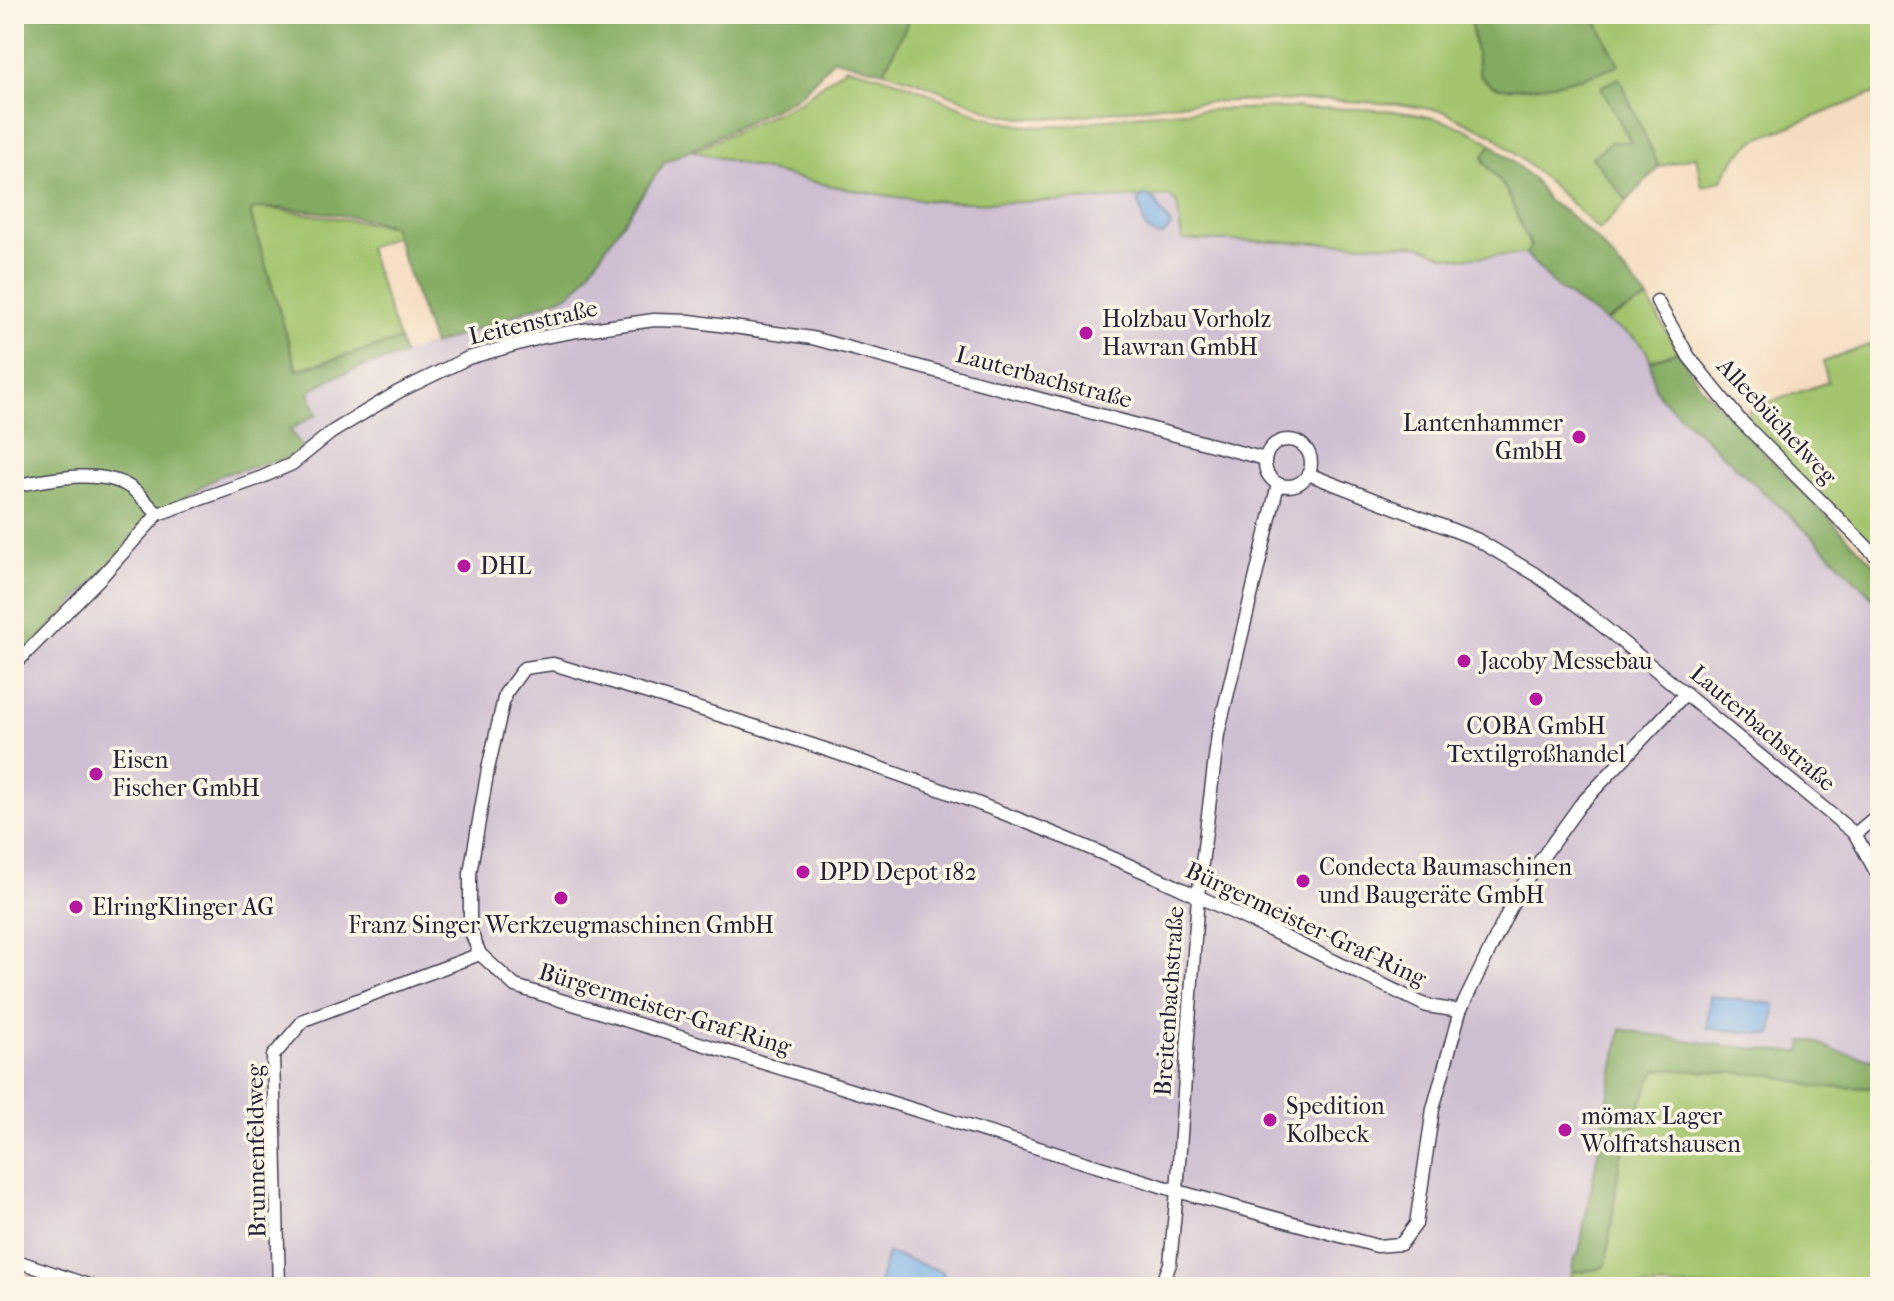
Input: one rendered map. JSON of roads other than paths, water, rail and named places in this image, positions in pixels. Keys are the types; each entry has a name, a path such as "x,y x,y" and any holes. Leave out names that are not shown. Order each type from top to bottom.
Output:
{"street":[{"name":"Alleebüchelweg","path":"1657,301 1689,357 1740,420 1880,560"},
{"name":"Leitenstraße","path":"14,665 158,514 292,464 332,432 398,392 468,358 528,341 654,320 690,321 812,338"},
{"name":"Lauterbachstraße","path":"812,338 1265,459"},
{"path":"1278,442 1299,442 1311,460 1308,474 1298,483 1278,484 1267,473 1267,452 1278,442"},
{"name":"Lauterbachstraße","path":"1308,474 1476,539 1535,574 1686,693 1855,834 1880,879"},
{"path":"14,486 71,477 113,481 130,487 158,514"},
{"name":"Breitenbachstraße","path":"1161,1287 1170,1264 1198,896 1218,734 1278,484"},
{"name":"Bürgermeister-Graf-Ring","path":"1460,1011 1427,1006 1198,896 1002,813 750,724 553,664 524,668 505,694 470,873 470,930 480,954 515,986 1177,1191 1377,1246 1401,1244 1416,1224 1433,1109 1460,1011 1519,890 1580,805 1686,693"},
{"path":"1855,834 1880,813"},
{"name":"Brunnenfeldweg","path":"279,1287 273,1056 304,1020 480,954"},
{"path":"14,1260 94,1287"}],"water":[{"path":"1144,195 1156,201 1170,223 1171,227 1162,236 1145,227 1138,201"},
{"path":"1710,996 1775,1004 1772,1035 1707,1028"},
{"path":"888,1253 942,1271 946,1280 957,1287 878,1287"}],"place":[{"name":"Holzbau Vorholz Hawran GmbH","path":"1086,333"},
{"name":"Lantenhammer GmbH","path":"1579,437"},
{"name":"DHL","path":"464,566"},
{"name":"Jacoby Messebau","path":"1464,661"},
{"name":"COBA GmbH Textilgroßhandel","path":"1536,699"},
{"name":"Eisen Fischer GmbH","path":"96,774"},
{"name":"DPD Depot 182","path":"803,872"},
{"name":"Condecta Baumaschinen und Baugeräte GmbH","path":"1303,881"},
{"name":"Franz Singer Werkzeugmaschinen GmbH","path":"561,898"},
{"name":"ElringKlinger AG","path":"76,907"},
{"name":"Spedition Kolbeck","path":"1270,1120"},
{"name":"mömax Lager Wolfratshausen","path":"1565,1130"}]}
